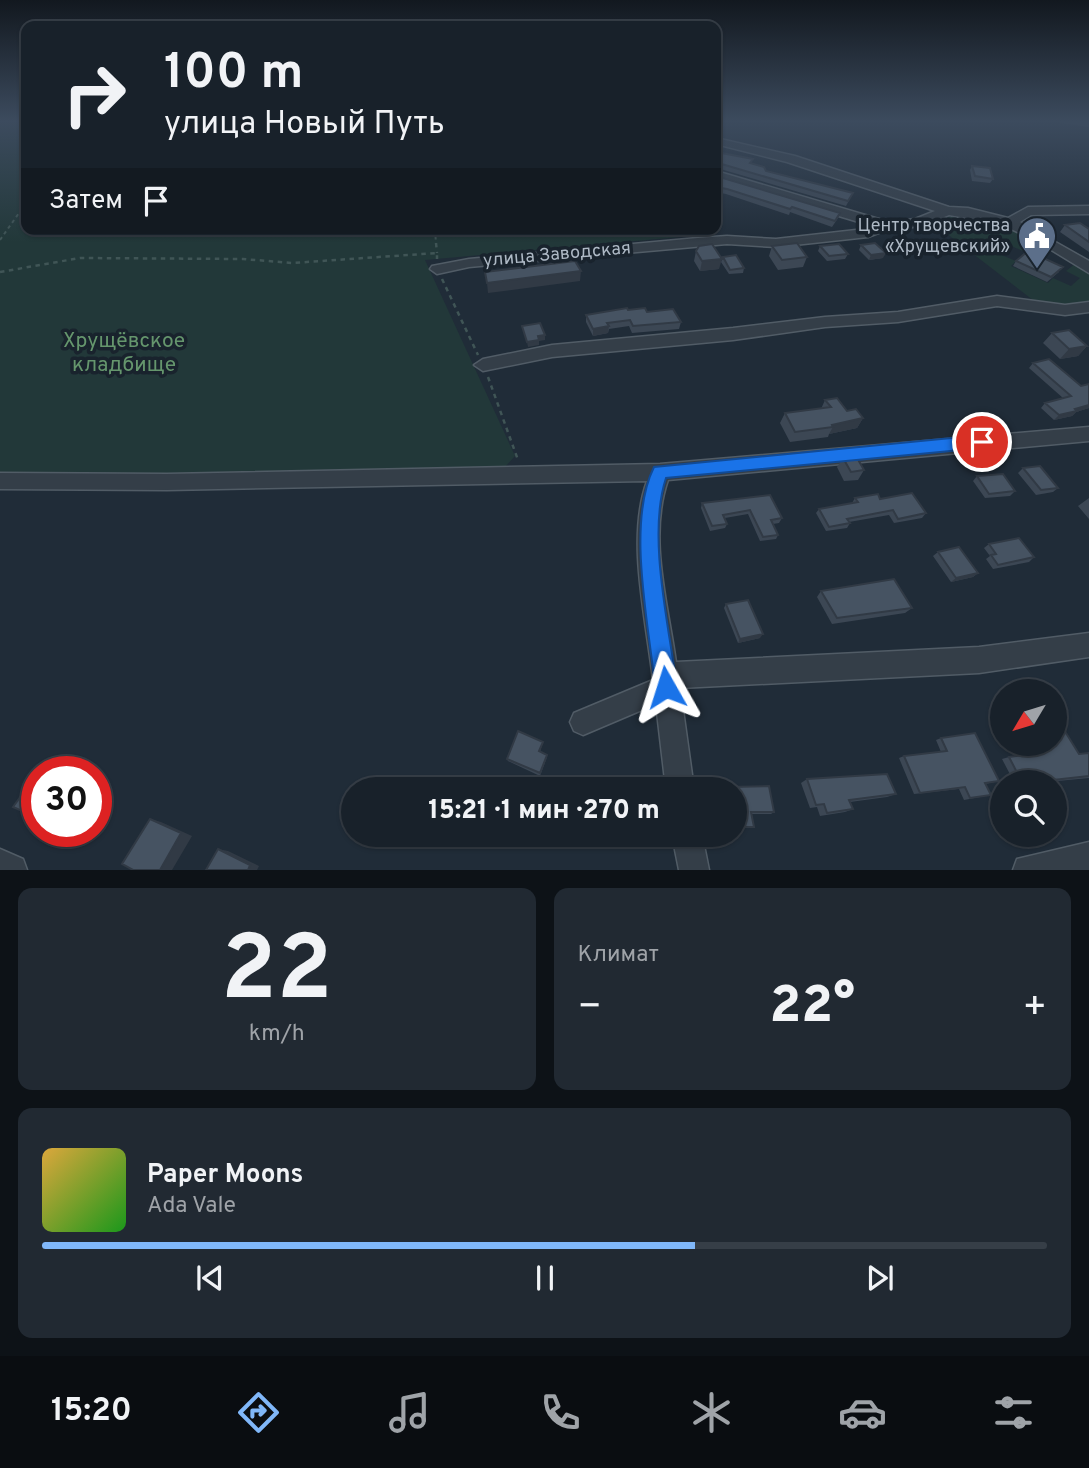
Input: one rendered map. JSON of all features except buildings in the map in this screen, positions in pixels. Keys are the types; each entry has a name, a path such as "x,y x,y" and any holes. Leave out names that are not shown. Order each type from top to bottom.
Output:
{"street":[{"path":"799,161 948,211 977,212 1010,222 1089,268"},
{"path":"721,176 886,226"},
{"path":"1010,222 1028,211 1089,210"},
{"name":"улица Заводская","path":"437,261 469,262 727,240 776,243 868,233 886,226 917,223 948,211"},
{"path":"483,365 552,351 733,334 825,322 898,317 984,303 1010,302 1065,310 1089,307"},
{"path":"0,481 167,482 660,472 1037,436 1089,434"},
{"path":"660,472 651,498 648,531 678,777"},
{"path":"583,723 665,681 708,675 979,660 1089,645"},
{"path":"689,847 694,870"},
{"path":"1028,870 1089,856"},
{"path":"0,864 12,870"}],"path":[{"path":"0,240 21,210"},
{"path":"435,235 437,261 483,365 515,448 521,473"},
{"path":"0,272 80,258 243,259 292,263 437,261"}],"green space":[{"name":"Хрущёвское кладбище","path":"0,161 21,161 21,235 702,235 425,260 515,456 504,468 0,476"},
{"path":"958,214 981,215 1039,241 1025,252 1009,245 999,254 1016,261 1011,266 1048,283 1053,278 1071,286 1080,278 1066,271 1076,263 1089,271 1089,302 1070,307 1038,304 933,223"}],"place":[{"name":"Центр творчества «Хрущевский»","path":"1037,270"}],"route":[{"path":"666,687 648,543 651,498 660,472 982,442"}]}
